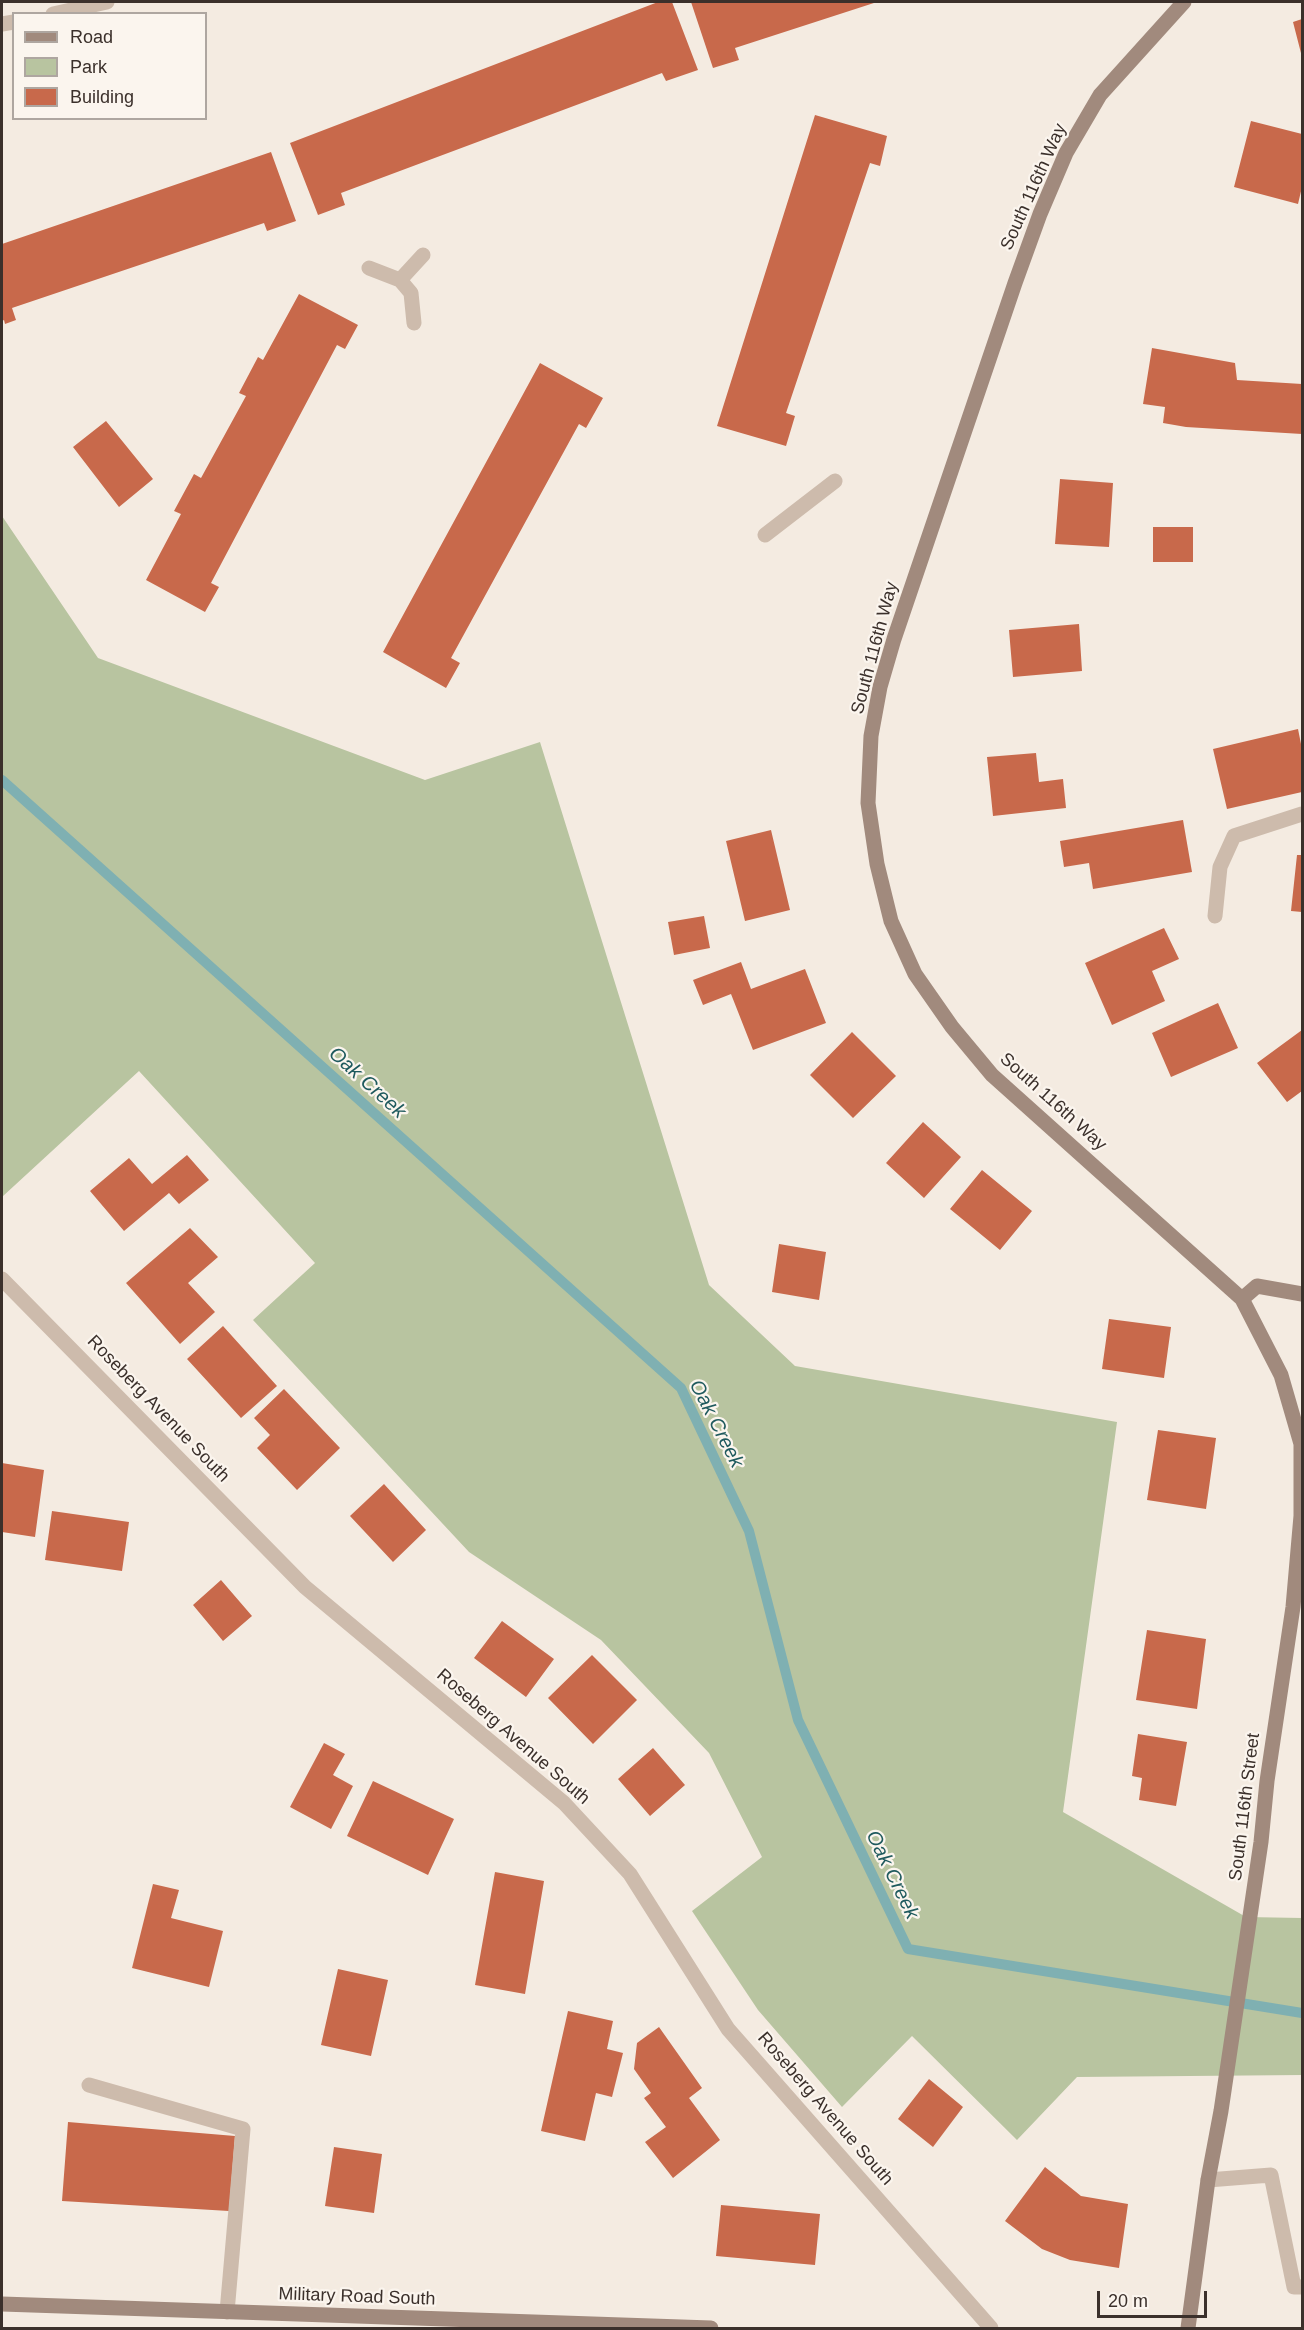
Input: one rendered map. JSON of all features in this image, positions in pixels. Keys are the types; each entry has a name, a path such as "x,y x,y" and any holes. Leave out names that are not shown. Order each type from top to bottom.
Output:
{"street":[{"path":"62,12 107,2"},
{"name":"South 116th Way","path":"1184,2 1100,95 1066,153 1040,214 894,639 880,687 871,736 868,803 877,864 891,921 915,974 952,1027 992,1075 1242,1299"},
{"path":"400,279 423,255"},
{"path":"369,268 400,279 411,292 414,322"},
{"path":"765,535 835,481"},
{"path":"1215,916 1220,867 1234,836 1302,814"},
{"name":"Roseberg Avenue South","path":"2,1279 305,1587 564,1803 630,1874 728,2029 991,2328"},
{"path":"1242,1299 1257,1286 1302,1294"},
{"name":"South 116th Street","path":"1188,2328 1208,2180 1221,2111 1261,1842 1267,1781 1293,1607 1301,1516 1301,1442 1281,1375 1242,1299"},
{"path":"89,2085 243,2129 227,2312"},
{"path":"1208,2180 1271,2175 1294,2287 1302,2287"},
{"name":"Military Road South","path":"2,2304 711,2328"}],"green space":[{"path":"2,516 98,658 425,780 540,742 709,1285 795,1366 1117,1422 1063,1812 1246,1917 1302,1918 1302,2075 1077,2077 1017,2140 912,2036 842,2107 758,2010 692,1911 762,1857 709,1753 601,1640 469,1552 253,1320 315,1263 139,1071 2,1197"}],"building":[{"path":"658,2 672,2 698,70 666,81 662,73 341,193 345,205 318,215 290,143"},
{"path":"691,2 877,2 735,48 739,60 713,68"},
{"path":"1302,19 1302,57 1293,22"},
{"path":"815,115 887,136 880,166 870,163 786,413 795,416 786,446 717,426"},
{"path":"1251,121 1302,134 1302,187 1298,204 1234,187"},
{"path":"271,152 296,221 267,231 264,223 12,308 16,320 5,324 4,320 2,321 2,244"},
{"path":"299,294 358,325 345,349 337,345 211,583 219,587 205,612 146,580 181,514 174,511 194,474 201,478 246,396 239,393 258,357 263,360"},
{"path":"1152,348 1235,363 1237,380 1302,384 1302,434 1186,427 1163,423 1165,407 1143,404"},
{"path":"540,363 603,398 586,428 579,424 451,658 460,663 446,688 383,652"},
{"path":"106,421 153,479 119,507 73,447"},
{"path":"1060,479 1113,483 1109,547 1055,544"},
{"path":"1153,527 1193,527 1193,562 1153,562"},
{"path":"1079,624 1082,671 1013,677 1009,630"},
{"path":"1298,729 1302,749 1302,792 1227,809 1213,749"},
{"path":"1036,753 1039,782 1063,779 1066,808 993,816 987,757"},
{"path":"1183,820 1192,872 1093,889 1089,863 1064,867 1060,841"},
{"path":"771,830 790,910 745,921 726,841"},
{"path":"1297,855 1302,855 1302,912 1291,911"},
{"path":"704,916 710,948 674,955 668,922"},
{"path":"1164,928 1179,959 1152,971 1165,1001 1112,1025 1085,963"},
{"path":"741,962 751,989 805,969 826,1023 753,1050 731,994 703,1005 693,980"},
{"path":"1218,1003 1238,1048 1171,1077 1152,1033"},
{"path":"1302,1030 1302,1091 1287,1102 1257,1063"},
{"path":"852,1032 896,1076 853,1118 810,1075"},
{"path":"923,1122 961,1157 924,1198 886,1163"},
{"path":"187,1155 209,1180 179,1204 169,1193 124,1231 90,1191 129,1158 152,1184"},
{"path":"982,1170 1032,1211 1000,1250 950,1209"},
{"path":"190,1228 218,1257 188,1283 215,1312 180,1344 126,1283"},
{"path":"779,1244 826,1252 819,1300 772,1292"},
{"path":"1109,1319 1171,1327 1164,1378 1102,1369"},
{"path":"223,1326 277,1386 241,1418 187,1359"},
{"path":"284,1389 340,1448 297,1490 257,1448 270,1435 254,1418"},
{"path":"1158,1430 1216,1438 1206,1509 1147,1500"},
{"path":"2,1463 44,1470 35,1537 2,1532"},
{"path":"384,1484 426,1530 393,1562 350,1516"},
{"path":"52,1511 129,1522 122,1571 45,1560"},
{"path":"221,1580 252,1616 223,1641 193,1605"},
{"path":"502,1621 554,1659 526,1697 474,1658"},
{"path":"1147,1630 1206,1639 1197,1709 1136,1700"},
{"path":"592,1655 637,1700 593,1744 548,1698"},
{"path":"1138,1734 1187,1742 1176,1806 1139,1800 1142,1778 1132,1776"},
{"path":"324,1743 345,1754 333,1775 353,1786 331,1829 290,1807"},
{"path":"653,1748 685,1785 650,1816 618,1779"},
{"path":"373,1781 454,1819 428,1875 347,1836"},
{"path":"495,1872 544,1881 525,1994 475,1985"},
{"path":"153,1884 179,1890 171,1918 223,1931 209,1987 132,1968"},
{"path":"338,1969 388,1980 371,2056 321,2045"},
{"path":"568,2011 613,2021 607,2049 623,2053 612,2097 596,2093 585,2141 541,2131"},
{"path":"659,2027 702,2088 689,2098 720,2140 673,2178 645,2142 666,2127 644,2098 651,2093 634,2069 637,2043"},
{"path":"929,2079 963,2107 933,2147 898,2119"},
{"path":"68,2122 235,2136 229,2211 62,2201"},
{"path":"334,2147 382,2154 374,2213 325,2206"},
{"path":"1045,2167 1081,2196 1128,2204 1119,2268 1070,2260 1042,2249 1005,2221"},
{"path":"721,2205 820,2214 815,2265 716,2256"}],"waterway":[{"name":"Oak Creek","path":"2,780 681,1388 749,1531 798,1720 908,1949 1302,2013"}]}
